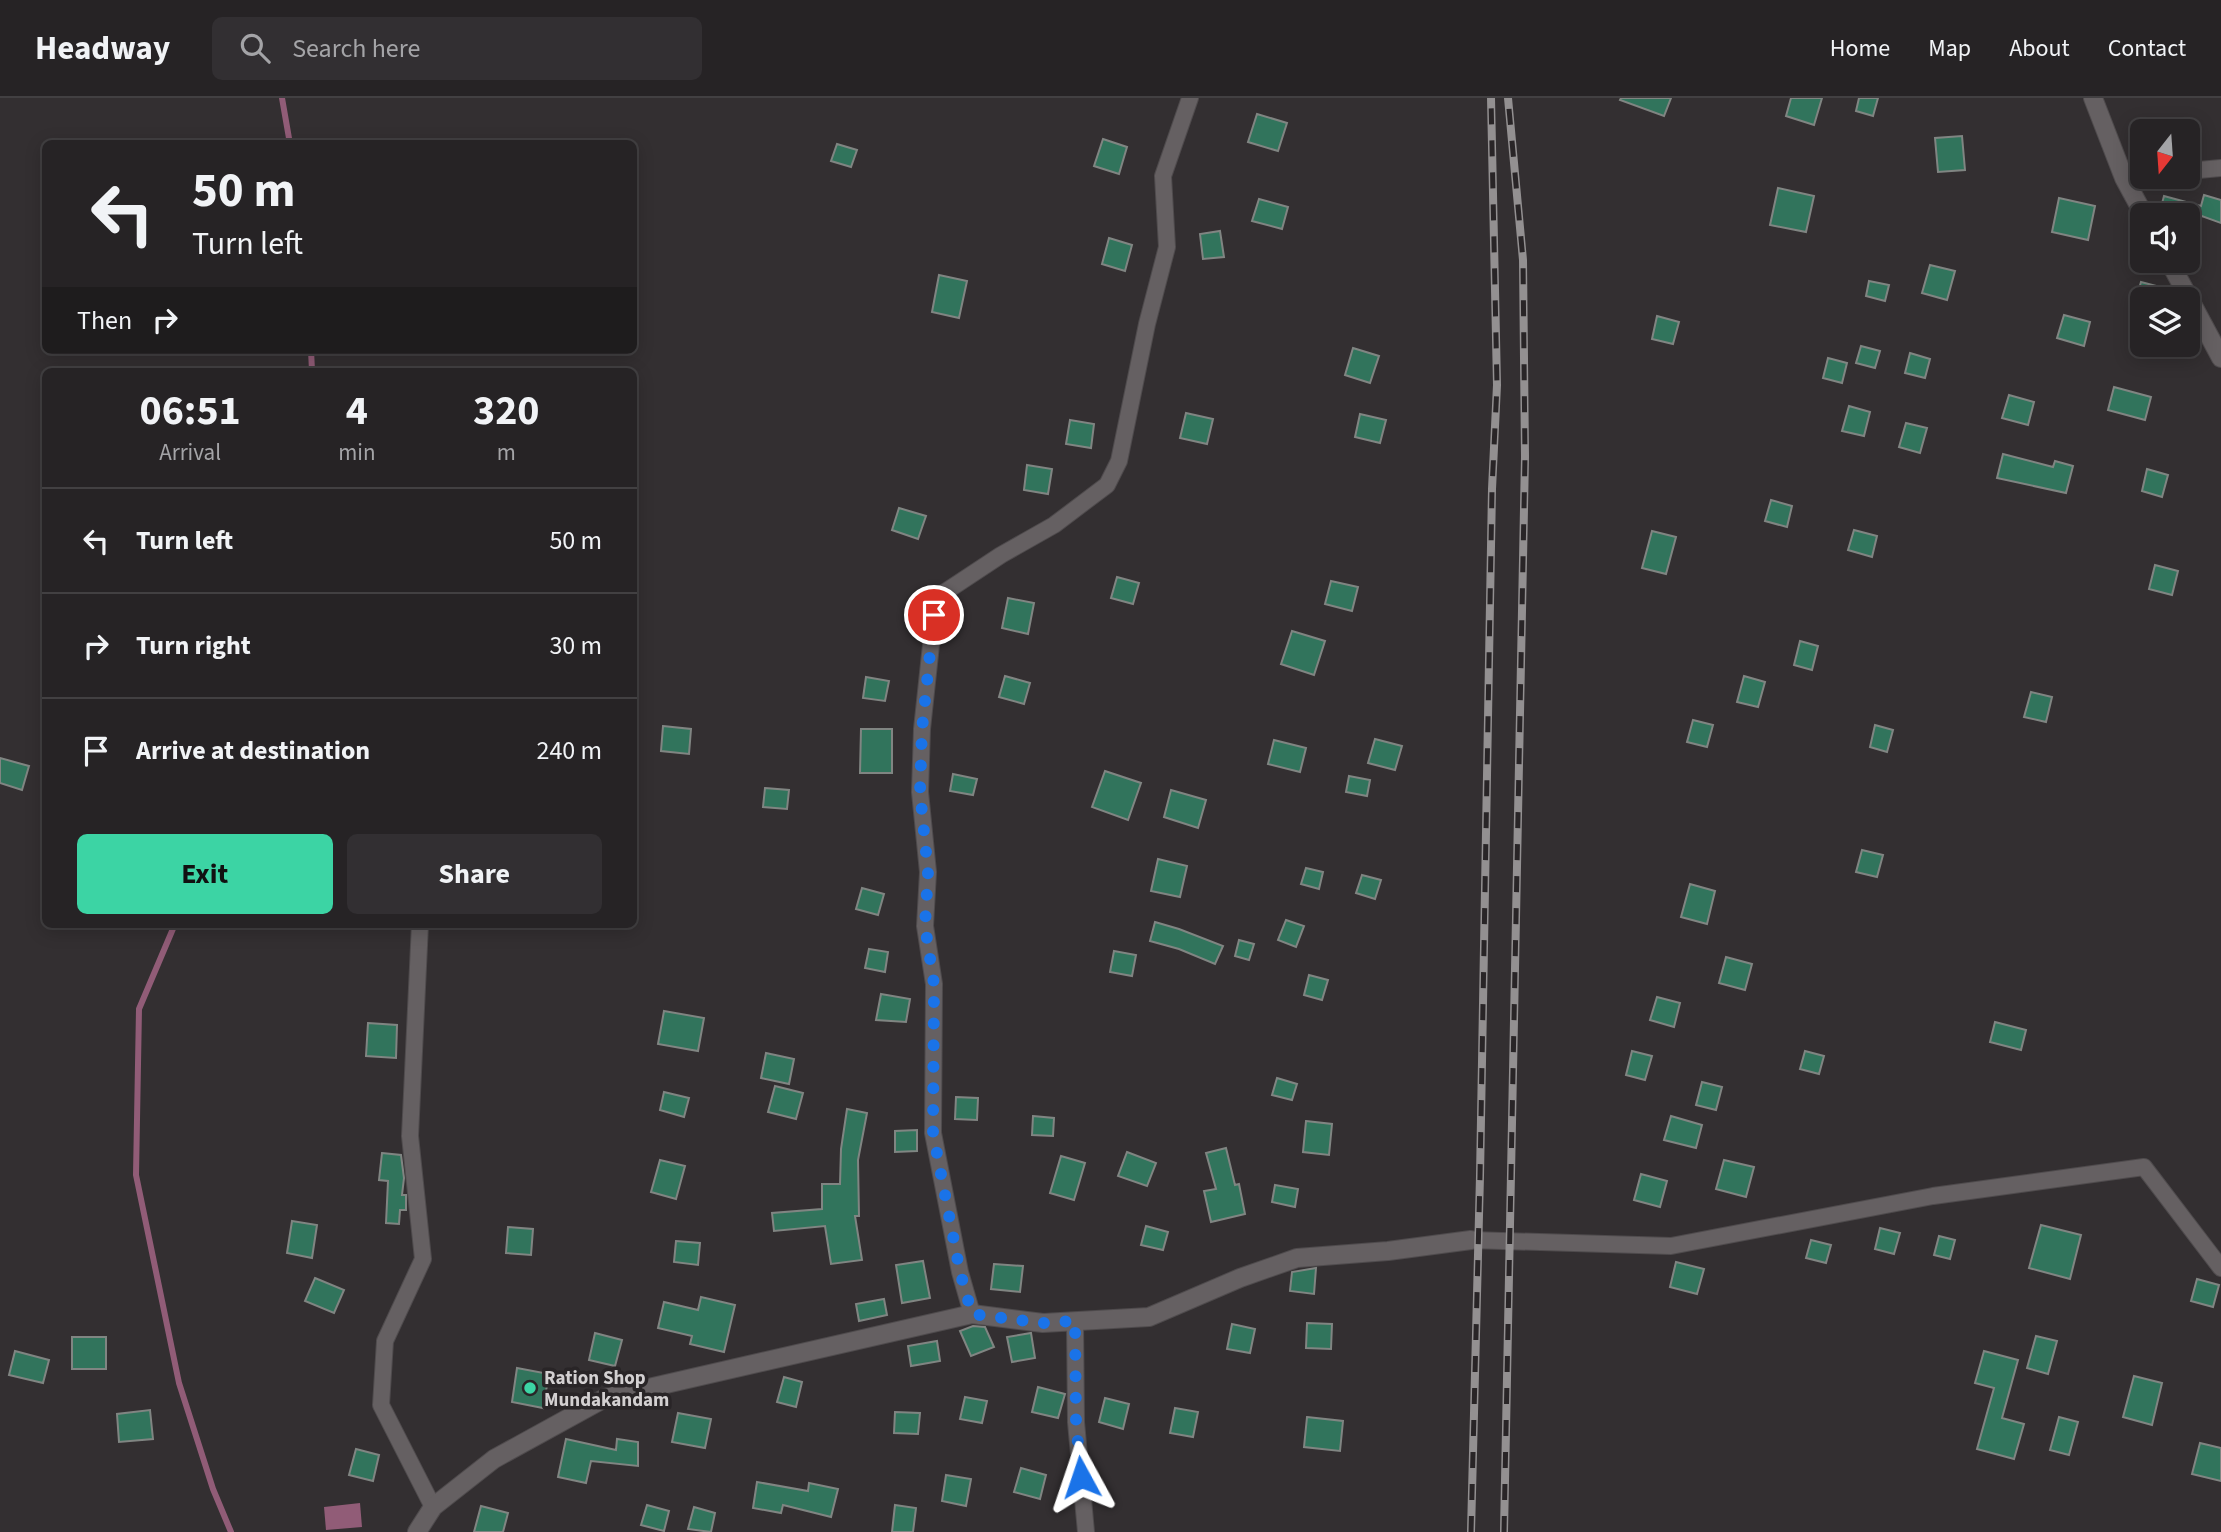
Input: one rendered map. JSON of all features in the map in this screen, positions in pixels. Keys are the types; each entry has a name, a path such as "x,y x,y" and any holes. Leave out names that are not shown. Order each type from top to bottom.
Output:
{"street":[{"path":"972,1314 960,1272 933,1133 934,984 925,926 928,872 920,792 924,704 936,598 1001,555 1055,524 1107,485 1119,461 1147,324 1167,247 1163,176 1190,98"},
{"path":"2093,98 2130,171"},
{"path":"2200,170 2221,167"},
{"path":"2175,273 2221,358"},
{"path":"421,928 410,1136 423,1259 385,1341 380,1405 433,1507"},
{"path":"417,1532 433,1507 494,1458 605,1398 972,1314 1043,1323 1149,1317 1240,1278 1297,1258 1388,1251 1471,1240 1671,1246 1933,1196 2144,1167 2221,1268"},
{"path":"1075,1321 1076,1422 1086,1532"}],"shaded area":[{"path":"360,1503 362,1527 326,1530 324,1507"}],"building":[{"path":"1671,98 1664,116 1620,100"},
{"path":"1791,98 1822,98 1814,125 1786,116"},
{"path":"1859,98 1878,98 1873,116 1856,111"},
{"path":"1257,114 1287,123 1278,151 1248,142"},
{"path":"1962,136 1965,170 1938,172 1935,138"},
{"path":"1103,139 1127,147 1119,174 1094,166"},
{"path":"837,144 857,150 851,167 831,161"},
{"path":"1778,188 1814,196 1806,232 1770,225"},
{"path":"2204,195 2221,200 2221,223 2200,215"},
{"path":"2164,196 2190,203 2162,203"},
{"path":"2059,198 2095,206 2088,240 2052,232"},
{"path":"1259,199 1288,207 1282,229 1252,221"},
{"path":"1220,231 1224,257 1203,259 1200,234"},
{"path":"1109,238 1132,245 1125,271 1102,264"},
{"path":"1930,265 1955,271 1947,300 1922,293"},
{"path":"939,275 967,281 959,318 932,312"},
{"path":"1869,281 1889,285 1885,301 1866,296"},
{"path":"2141,282 2160,287 2140,287"},
{"path":"2064,315 2090,322 2084,346 2057,338"},
{"path":"1657,316 1679,322 1673,344 1652,339"},
{"path":"1861,346 1880,351 1875,368 1856,363"},
{"path":"1353,348 1379,356 1370,383 1345,375"},
{"path":"1910,353 1930,359 1925,378 1905,373"},
{"path":"1828,358 1847,363 1842,383 1823,378"},
{"path":"2114,387 2151,397 2145,420 2108,410"},
{"path":"2009,395 2034,402 2028,425 2002,418"},
{"path":"1849,406 1870,412 1864,436 1842,431"},
{"path":"1186,413 1213,419 1207,444 1180,438"},
{"path":"1360,414 1386,420 1380,443 1355,437"},
{"path":"1070,420 1094,424 1091,448 1066,444"},
{"path":"1906,423 1927,428 1920,453 1899,447"},
{"path":"2003,454 2053,467 2055,461 2073,466 2066,493 1997,478"},
{"path":"1027,465 1052,469 1048,494 1024,490"},
{"path":"2147,469 2168,475 2162,497 2142,491"},
{"path":"1771,500 1792,506 1787,527 1765,521"},
{"path":"899,508 926,516 918,539 892,530"},
{"path":"1854,530 1877,536 1872,557 1848,550"},
{"path":"1652,531 1676,537 1666,574 1642,568"},
{"path":"2155,565 2178,571 2172,595 2149,589"},
{"path":"1117,577 1139,583 1133,604 1111,598"},
{"path":"1331,581 1358,587 1352,611 1325,604"},
{"path":"1008,598 1034,603 1028,634 1002,628"},
{"path":"1292,631 1325,641 1314,675 1281,664"},
{"path":"1800,641 1818,646 1812,670 1794,665"},
{"path":"1005,676 1030,683 1024,704 999,697"},
{"path":"1744,676 1765,682 1758,707 1737,702"},
{"path":"866,677 889,681 885,701 863,698"},
{"path":"2031,692 2052,697 2046,722 2024,717"},
{"path":"1693,720 1713,725 1707,747 1687,742"},
{"path":"1875,725 1893,730 1887,752 1870,747"},
{"path":"663,726 691,729 689,754 661,751"},
{"path":"861,729 892,729 892,773 860,773"},
{"path":"1375,739 1402,746 1395,770 1368,763"},
{"path":"1274,740 1306,748 1300,772 1268,764"},
{"path":"0,758 29,766 22,790 0,783"},
{"path":"1105,771 1141,783 1128,820 1092,807"},
{"path":"953,774 977,779 973,795 950,791"},
{"path":"1349,776 1370,780 1367,796 1346,792"},
{"path":"765,788 789,790 787,809 763,807"},
{"path":"1171,790 1206,800 1198,828 1164,817"},
{"path":"1862,850 1883,855 1877,877 1856,872"},
{"path":"1158,859 1187,866 1180,897 1151,891"},
{"path":"1306,868 1323,872 1319,889 1301,884"},
{"path":"1362,875 1381,880 1375,899 1356,893"},
{"path":"1690,884 1715,891 1707,924 1681,917"},
{"path":"862,888 884,894 878,915 856,909"},
{"path":"1286,920 1304,926 1296,947 1278,940"},
{"path":"1155,922 1223,946 1215,964 1179,949 1150,941"},
{"path":"1239,940 1254,944 1249,960 1235,956"},
{"path":"869,949 888,952 885,972 865,968"},
{"path":"1114,951 1136,955 1132,976 1110,972"},
{"path":"1726,957 1752,964 1745,990 1719,983"},
{"path":"1309,975 1328,980 1322,1000 1304,995"},
{"path":"881,994 910,999 906,1022 876,1020"},
{"path":"1657,997 1680,1003 1674,1027 1650,1020"},
{"path":"664,1011 704,1018 698,1051 658,1044"},
{"path":"1995,1022 2026,1030 2021,1050 1990,1042"},
{"path":"368,1023 397,1025 396,1058 366,1056"},
{"path":"1632,1051 1652,1056 1645,1080 1626,1075"},
{"path":"1805,1051 1824,1056 1819,1074 1800,1069"},
{"path":"766,1053 794,1059 789,1084 761,1078"},
{"path":"1277,1078 1297,1084 1292,1100 1272,1095"},
{"path":"1702,1082 1722,1087 1716,1110 1696,1105"},
{"path":"775,1086 803,1093 796,1119 768,1112"},
{"path":"664,1092 689,1098 684,1117 660,1110"},
{"path":"956,1097 978,1098 977,1120 955,1119"},
{"path":"847,1109 867,1113 858,1160 859,1216 855,1216 862,1260 831,1264 825,1226 774,1231 772,1213 822,1209 822,1184 840,1184 841,1149"},
{"path":"1033,1116 1054,1118 1053,1136 1032,1135"},
{"path":"1671,1116 1702,1125 1696,1148 1664,1140"},
{"path":"1306,1121 1332,1124 1329,1155 1303,1152"},
{"path":"917,1130 917,1151 895,1152 895,1131"},
{"path":"1226,1148 1235,1185 1239,1184 1245,1214 1211,1222 1204,1191 1216,1189 1206,1153"},
{"path":"1127,1152 1156,1163 1147,1186 1118,1176"},
{"path":"382,1153 401,1155 404,1178 402,1195 406,1195 406,1210 400,1210 399,1224 386,1223 388,1181 379,1180"},
{"path":"1061,1156 1085,1163 1074,1200 1050,1193"},
{"path":"660,1160 685,1166 676,1199 651,1192"},
{"path":"1724,1160 1754,1167 1746,1197 1716,1189"},
{"path":"1641,1174 1667,1181 1660,1207 1634,1200"},
{"path":"1275,1185 1298,1189 1295,1207 1272,1202"},
{"path":"292,1221 317,1225 312,1258 287,1253"},
{"path":"2041,1225 2081,1235 2070,1279 2029,1268"},
{"path":"1146,1226 1168,1232 1163,1250 1141,1245"},
{"path":"508,1227 533,1229 531,1255 506,1253"},
{"path":"1880,1228 1900,1233 1894,1254 1875,1249"},
{"path":"1939,1236 1955,1240 1950,1259 1934,1255"},
{"path":"1811,1240 1831,1245 1826,1263 1806,1258"},
{"path":"676,1241 700,1243 698,1265 674,1262"},
{"path":"923,1261 930,1298 902,1303 896,1265"},
{"path":"1676,1262 1704,1269 1697,1294 1670,1287"},
{"path":"994,1264 1023,1266 1020,1292 991,1289"},
{"path":"1316,1268 1314,1294 1290,1291 1292,1272"},
{"path":"315,1278 344,1290 334,1313 305,1301"},
{"path":"2197,1279 2219,1285 2213,1307 2191,1301"},
{"path":"701,1297 735,1305 724,1352 690,1344 692,1336 658,1328 664,1302 698,1310"},
{"path":"884,1299 887,1315 859,1321 856,1304"},
{"path":"1307,1323 1332,1324 1331,1349 1306,1348"},
{"path":"1232,1324 1255,1329 1250,1353 1227,1349"},
{"path":"973,1326 985,1327 994,1347 971,1356 960,1331"},
{"path":"595,1333 622,1340 615,1366 589,1360"},
{"path":"1031,1333 1035,1358 1012,1362 1007,1337"},
{"path":"2036,1336 2057,1341 2048,1374 2027,1368"},
{"path":"72,1337 106,1337 106,1369 72,1369"},
{"path":"937,1341 940,1361 911,1366 908,1346"},
{"path":"15,1351 49,1360 43,1383 9,1375"},
{"path":"1984,1351 2018,1360 2002,1418 2024,1424 2014,1459 1977,1449 1994,1388 1975,1383"},
{"name":"Ration Shop Mundakandam","path":"517,1368 549,1374 543,1408 512,1402"},
{"path":"2134,1376 2162,1383 2152,1425 2123,1417"},
{"path":"784,1377 802,1382 796,1407 777,1402"},
{"path":"1038,1387 1065,1394 1058,1418 1032,1412"},
{"path":"965,1397 987,1401 982,1423 960,1419"},
{"path":"1105,1398 1129,1404 1123,1429 1099,1422"},
{"path":"1175,1408 1198,1412 1193,1437 1170,1433"},
{"path":"150,1410 153,1439 119,1442 117,1414"},
{"path":"895,1412 920,1413 918,1434 894,1433"},
{"path":"678,1413 711,1419 705,1448 672,1442"},
{"path":"1307,1417 1343,1421 1340,1451 1304,1447"},
{"path":"2059,1417 2078,1422 2069,1455 2050,1450"},
{"path":"566,1439 616,1450 617,1439 638,1442 638,1466 591,1461 586,1483 558,1477"},
{"path":"2200,1443 2221,1448 2221,1481 2192,1474"},
{"path":"356,1449 379,1455 373,1481 349,1475"},
{"path":"1021,1468 1046,1475 1040,1499 1014,1492"},
{"path":"946,1475 971,1479 966,1506 942,1501"},
{"path":"757,1482 808,1491 809,1483 838,1489 831,1517 783,1505 781,1513 753,1508"},
{"path":"647,1505 669,1511 664,1531 641,1525"},
{"path":"895,1505 916,1508 913,1532 892,1532"},
{"path":"481,1506 508,1513 503,1532 474,1532"},
{"path":"694,1507 715,1513 711,1532 688,1529"}],"waterway":[{"path":"282,98 289,140"},
{"path":"311,354 312,368"},
{"path":"173,928 139,1009 136,1175 179,1383 213,1489 231,1532"}],"railway":[{"path":"1471,1532 1492,489 1497,385 1491,98"},
{"path":"1504,1532 1525,457 1523,260 1508,98"}],"place":[{"name":"Ration Shop Mundakandam","path":"530,1388"}],"route":[{"path":"934,615 922,729 920,792 928,872 925,926 934,984 933,1133 960,1272 972,1314 1043,1323 1075,1321 1076,1422 1081,1477"}]}
